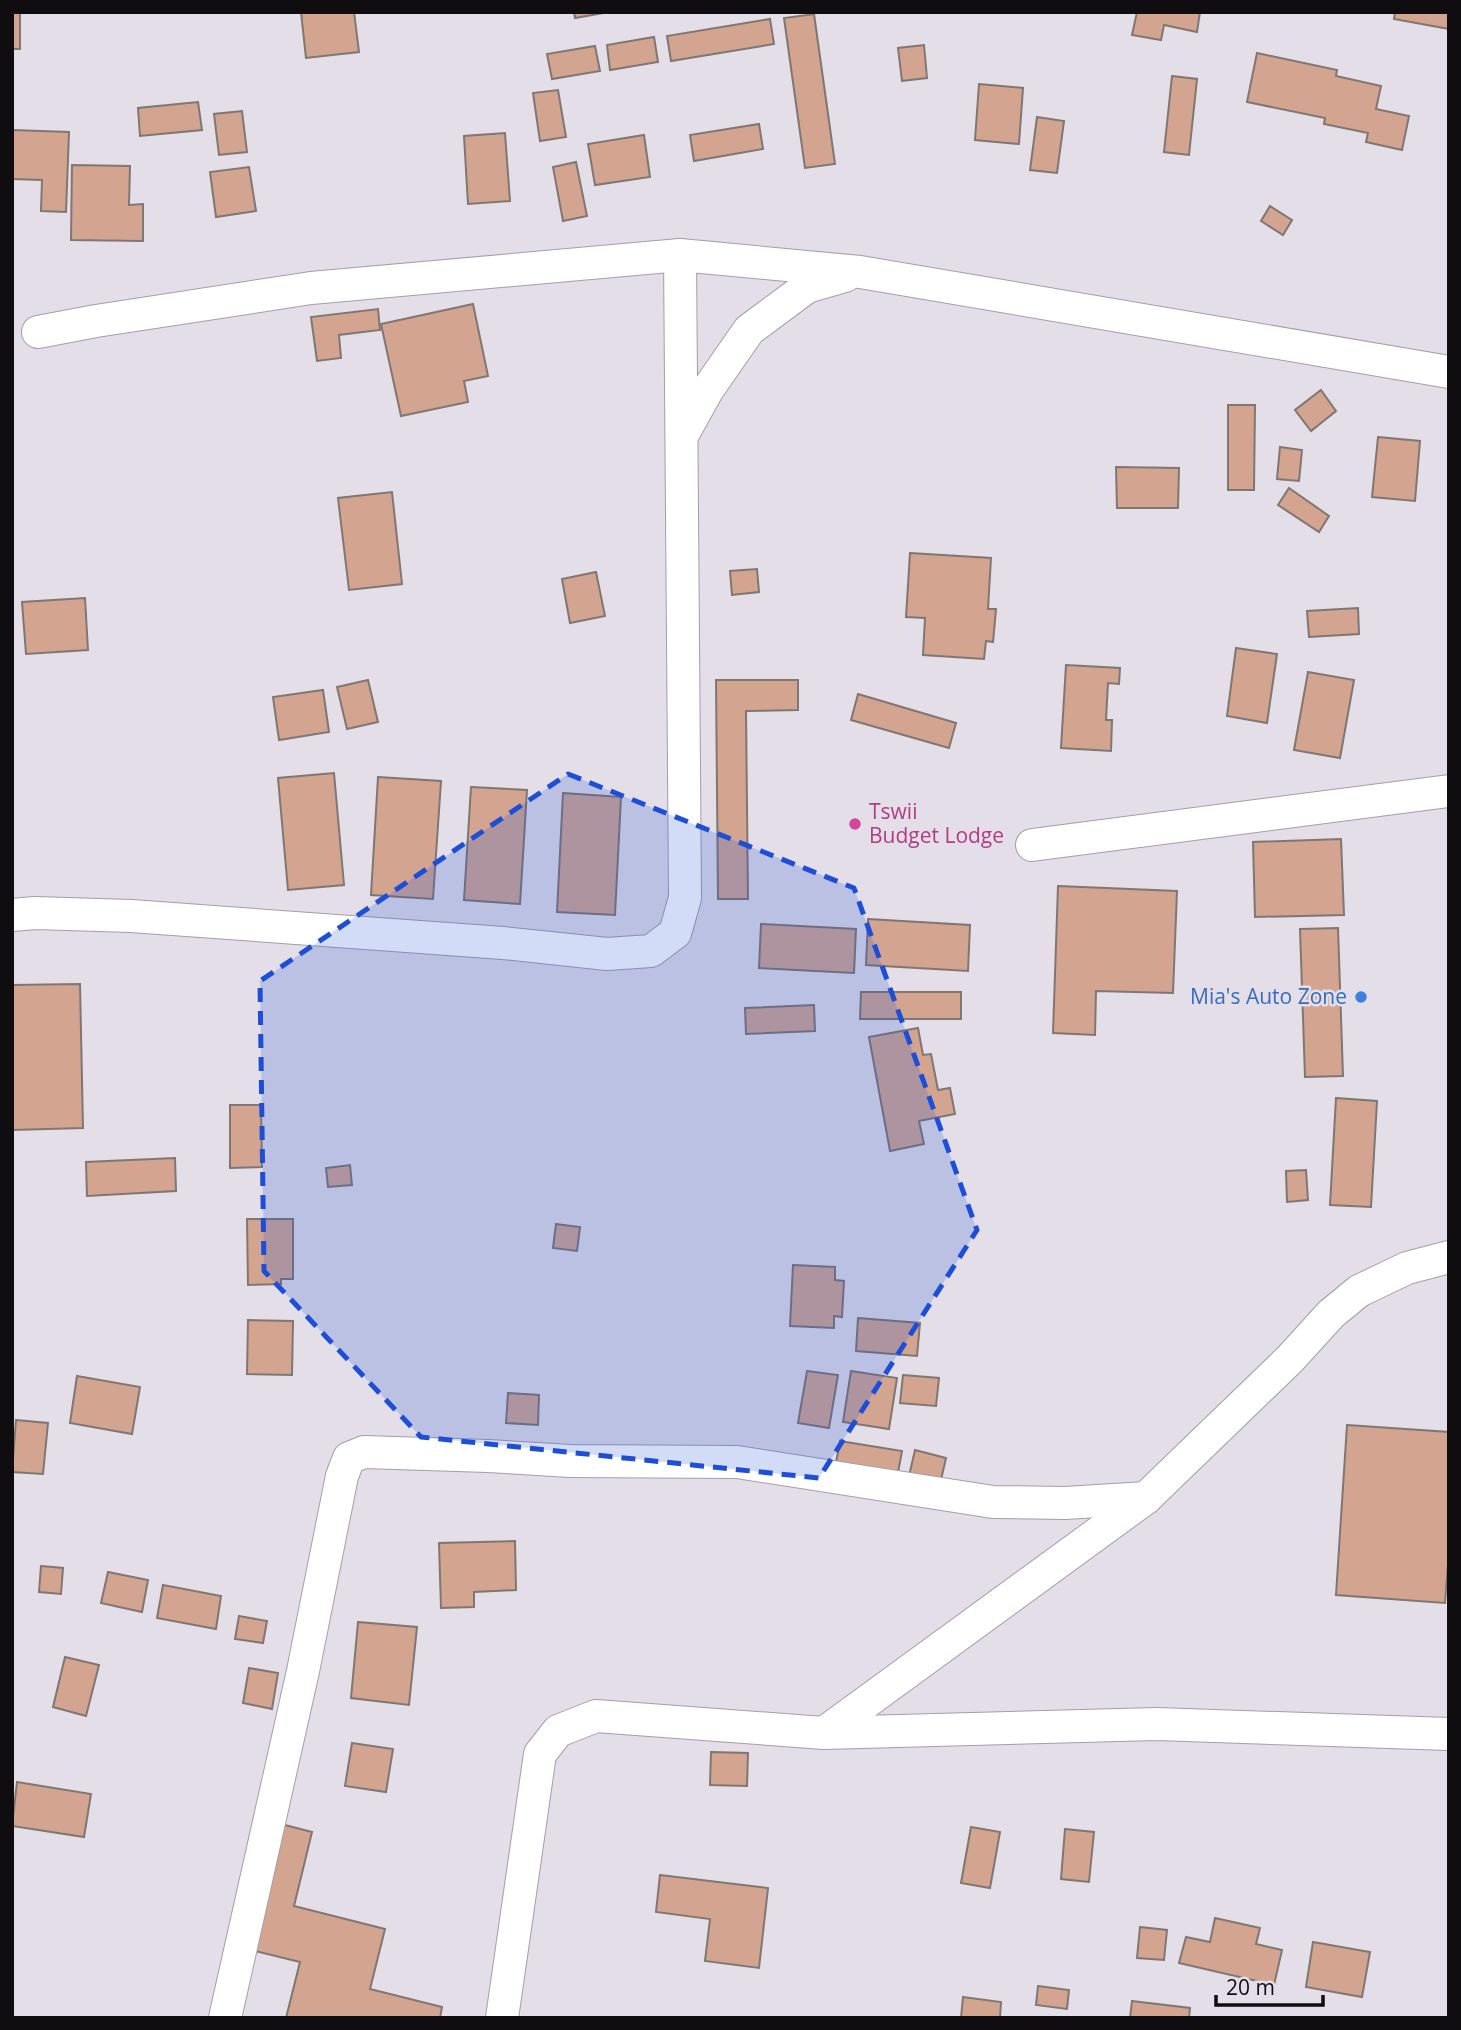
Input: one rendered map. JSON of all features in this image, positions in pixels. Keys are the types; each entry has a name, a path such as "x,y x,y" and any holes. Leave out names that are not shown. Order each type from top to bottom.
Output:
{"street":[{"path":"12,915 35,913 131,916 503,943 607,954 651,951 675,933 685,898 680,255"},
{"path":"38,332 121,316 311,288 680,255 860,272 1449,372"},
{"path":"681,438 708,389 749,330 807,287 860,272"},
{"path":"1032,845 1449,791"},
{"path":"824,1732 1146,1498 1290,1359 1331,1314 1359,1291 1407,1268 1449,1257"},
{"path":"225,2018 303,1671 342,1476 349,1458 364,1452 488,1455 570,1461 737,1462 993,1502 1065,1503 1146,1498"},
{"path":"502,2018 540,1754 558,1731 596,1716 824,1732 1157,1724 1449,1734"}],"highlighted area":[{"path":"568,774 854,888 977,1230 819,1478 421,1437 264,1271 260,981"}],"building":[{"path":"12,12 20,12 20,49 12,49"},
{"path":"301,12 354,12 359,52 306,58"},
{"path":"574,12 609,12 575,18"},
{"path":"1137,12 1200,12 1197,32 1164,25 1161,40 1132,35"},
{"path":"1395,12 1449,12 1449,29 1394,19"},
{"path":"814,14 835,164 805,168 784,18"},
{"path":"770,19 774,44 671,61 667,36"},
{"path":"654,37 658,62 610,70 607,45"},
{"path":"924,45 927,78 902,81 898,48"},
{"path":"595,46 600,71 552,79 547,54"},
{"path":"1257,53 1337,70 1336,76 1381,86 1376,109 1409,116 1402,150 1366,142 1368,133 1324,124 1325,118 1247,102"},
{"path":"1172,76 1197,79 1189,155 1164,152"},
{"path":"979,84 1023,88 1019,144 975,140"},
{"path":"558,90 566,137 540,141 533,93"},
{"path":"198,102 202,130 140,136 138,108"},
{"path":"242,111 247,152 219,155 214,114"},
{"path":"1037,117 1064,121 1057,173 1030,170"},
{"path":"759,124 763,149 694,161 690,135"},
{"path":"12,130 69,132 66,212 41,211 42,180 12,179"},
{"path":"505,133 510,201 468,204 464,136"},
{"path":"644,135 650,177 595,185 588,144"},
{"path":"576,162 587,216 563,221 553,167"},
{"path":"72,165 130,166 129,205 143,204 143,241 71,240"},
{"path":"249,167 256,211 216,217 210,172"},
{"path":"1270,206 1292,220 1283,235 1261,221"},
{"path":"473,304 488,376 464,381 468,402 401,416 381,324"},
{"path":"378,309 380,330 339,335 341,358 317,361 311,317"},
{"path":"1321,390 1336,411 1311,431 1295,410"},
{"path":"1228,405 1255,405 1254,490 1228,490"},
{"path":"1378,437 1420,441 1415,501 1372,497"},
{"path":"1280,447 1302,450 1299,481 1277,479"},
{"path":"1116,467 1179,468 1178,508 1117,508"},
{"path":"1289,488 1329,516 1319,532 1278,505"},
{"path":"392,492 402,584 349,590 338,498"},
{"path":"910,553 991,558 988,609 996,609 993,642 986,641 984,659 923,655 925,618 906,617"},
{"path":"757,569 759,592 732,595 730,571"},
{"path":"596,572 605,616 570,623 562,579"},
{"path":"85,598 88,650 26,654 22,602"},
{"path":"1358,608 1359,634 1309,637 1307,611"},
{"path":"1236,648 1277,654 1267,723 1227,716"},
{"path":"1066,665 1120,668 1119,684 1108,683 1106,720 1112,720 1111,751 1061,748"},
{"path":"1308,672 1354,680 1340,758 1294,750"},
{"path":"368,680 378,722 347,729 337,687"},
{"path":"716,680 798,680 798,710 746,711 748,899 718,899"},
{"path":"323,690 329,732 279,740 273,697"},
{"path":"858,694 956,723 949,748 851,720"},
{"path":"334,773 344,885 288,890 278,778"},
{"path":"378,777 441,781 433,899 371,895"},
{"path":"471,787 527,790 520,904 464,900"},
{"path":"563,793 621,797 615,915 557,912"},
{"path":"1341,839 1344,915 1255,917 1253,842"},
{"path":"1058,886 1177,891 1173,993 1096,991 1095,1035 1053,1033"},
{"path":"868,919 970,925 968,971 866,965"},
{"path":"761,924 856,929 854,973 759,968"},
{"path":"1338,928 1343,1076 1305,1077 1300,929"},
{"path":"80,984 83,1128 12,1130 12,985"},
{"path":"861,992 961,992 961,1019 860,1019"},
{"path":"814,1005 815,1031 746,1034 745,1008"},
{"path":"918,1028 923,1055 931,1054 938,1090 950,1088 955,1114 919,1121 924,1144 890,1151 869,1037"},
{"path":"1336,1098 1377,1101 1371,1207 1330,1205"},
{"path":"230,1105 261,1105 262,1167 230,1168"},
{"path":"175,1158 176,1191 87,1196 86,1162"},
{"path":"350,1165 352,1185 328,1187 326,1168"},
{"path":"1306,1170 1308,1200 1287,1202 1286,1171"},
{"path":"247,1219 293,1219 293,1279 281,1279 281,1284 248,1285"},
{"path":"556,1224 580,1227 577,1251 553,1248"},
{"path":"793,1265 835,1267 835,1280 844,1281 842,1317 834,1316 834,1328 790,1326"},
{"path":"858,1318 920,1323 917,1356 856,1351"},
{"path":"248,1320 293,1321 292,1375 247,1374"},
{"path":"807,1371 838,1375 829,1428 798,1423"},
{"path":"851,1371 897,1378 889,1429 843,1422"},
{"path":"903,1375 939,1378 936,1406 900,1403"},
{"path":"77,1376 140,1387 132,1434 70,1423"},
{"path":"508,1393 539,1395 538,1425 506,1423"},
{"path":"16,1420 48,1423 43,1474 12,1472"},
{"path":"1347,1425 1449,1432 1449,1551 1445,1603 1336,1595"},
{"path":"840,1441 902,1451 897,1478 835,1468"},
{"path":"915,1450 946,1458 940,1484 909,1476"},
{"path":"515,1541 516,1590 474,1592 474,1607 441,1608 439,1543"},
{"path":"41,1566 63,1568 61,1594 39,1592"},
{"path":"108,1572 148,1580 142,1612 101,1603"},
{"path":"163,1585 221,1596 216,1629 157,1618"},
{"path":"239,1616 267,1621 263,1643 235,1639"},
{"path":"358,1622 417,1627 409,1705 351,1698"},
{"path":"65,1657 99,1665 86,1716 53,1707"},
{"path":"249,1668 278,1673 272,1709 243,1703"},
{"path":"352,1743 393,1749 386,1792 345,1786"},
{"path":"711,1752 748,1753 747,1786 710,1785"},
{"path":"17,1782 91,1794 84,1837 12,1826"},
{"path":"277,1823 312,1832 294,1906 385,1929 370,1989 442,2007 440,2018 286,2018 300,1962 247,1949"},
{"path":"971,1827 1000,1832 990,1888 961,1883"},
{"path":"1065,1829 1094,1832 1089,1882 1061,1879"},
{"path":"660,1875 768,1888 759,1968 705,1961 710,1919 656,1912"},
{"path":"1215,1918 1260,1928 1256,1944 1282,1950 1274,1985 1179,1963 1186,1937 1210,1942"},
{"path":"1140,1927 1167,1930 1164,1960 1137,1958"},
{"path":"1313,1942 1370,1952 1362,1997 1306,1987"},
{"path":"1038,1986 1069,1990 1067,2009 1036,2005"},
{"path":"963,1997 1001,2002 1000,2018 961,2018"},
{"path":"1132,2001 1190,2008 1189,2018 1130,2018"}],"place":[{"name":"Tswii Budget Lodge","path":"855,824"},
{"name":"Mia's Auto Zone","path":"1361,997"}]}
